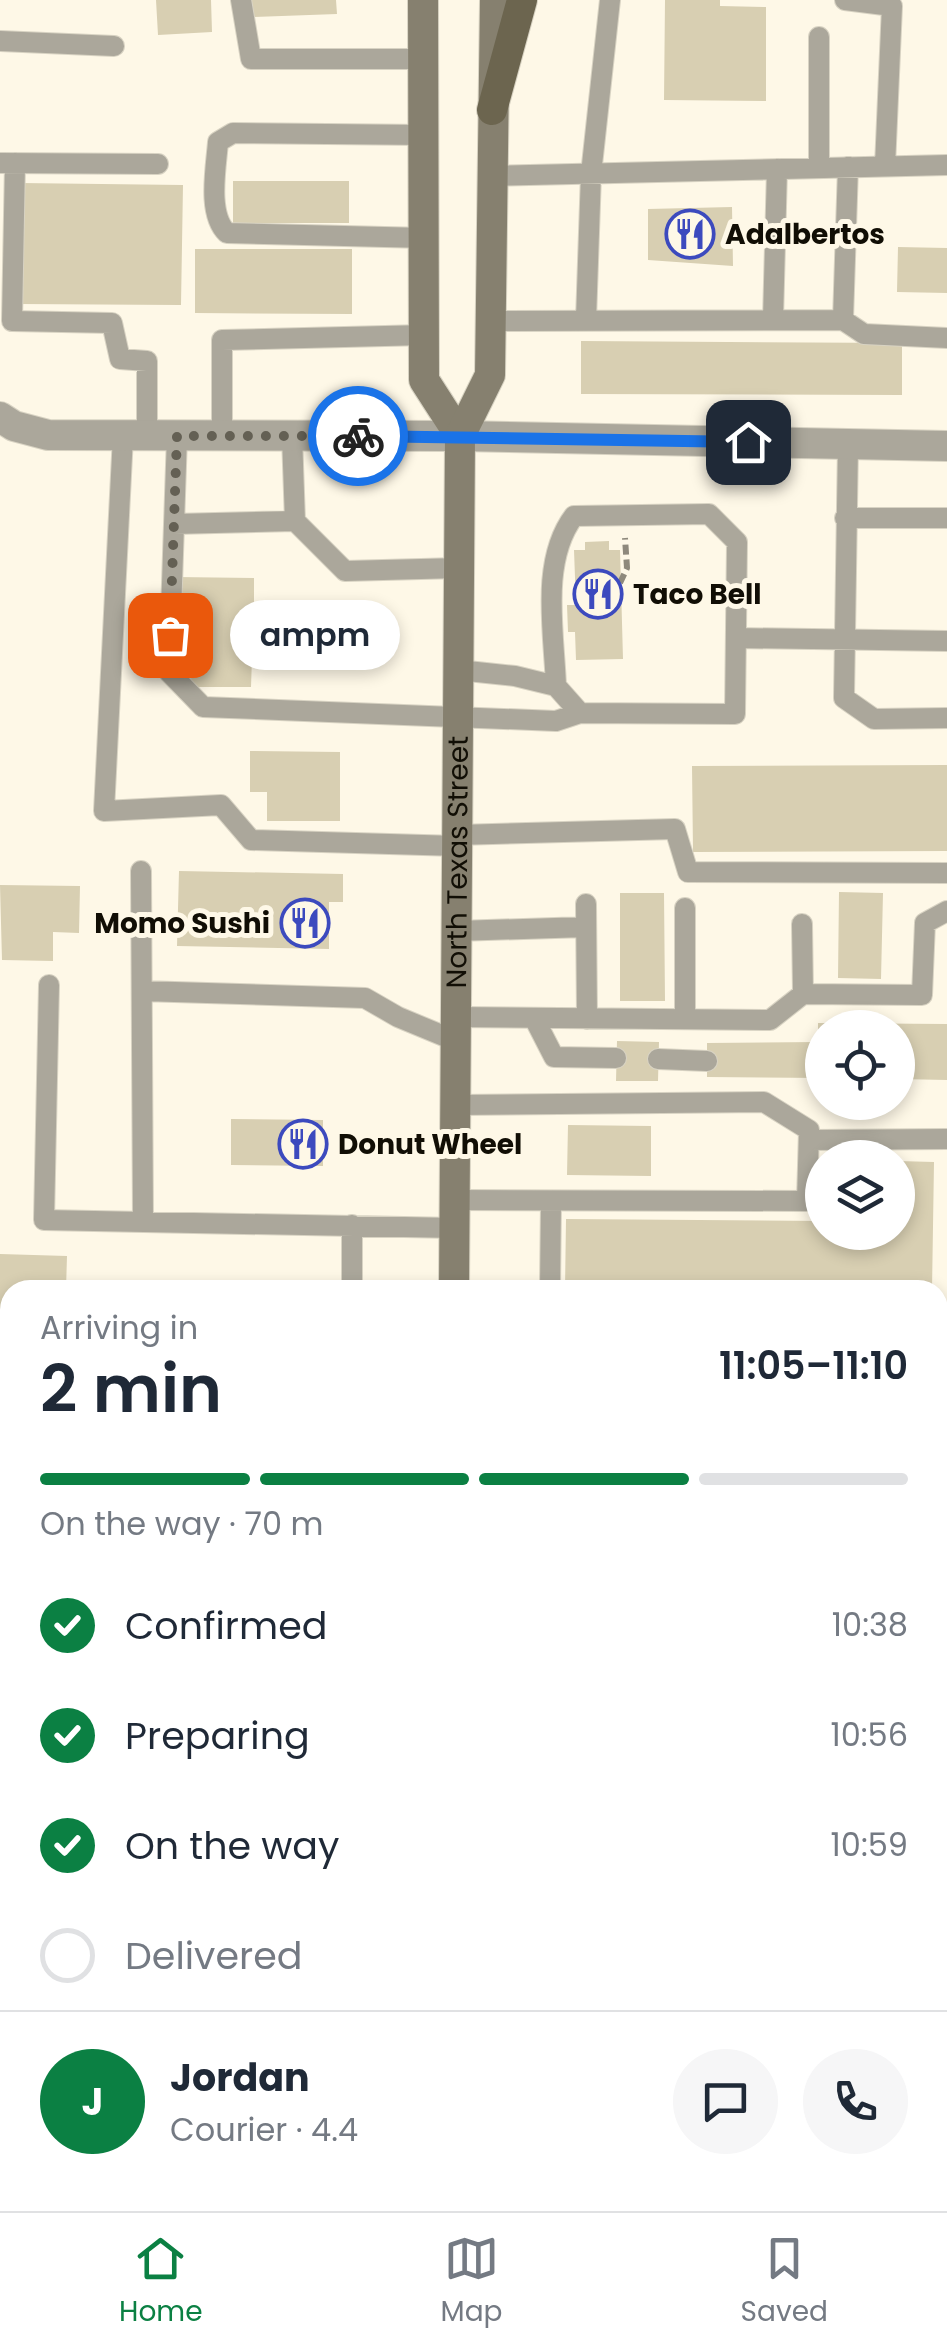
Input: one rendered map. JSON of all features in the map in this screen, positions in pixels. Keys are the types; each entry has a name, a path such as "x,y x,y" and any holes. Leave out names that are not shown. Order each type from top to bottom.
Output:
{"main road":[{"path":"423,0 424,380 460,436"},
{"name":"North Texas Street","path":"454,1280 460,436 490,374 495,0"},
{"path":"492,110 522,0"}],"street":[{"path":"0,417 14,426 48,435 460,436 947,446"}],"lane":[{"path":"242,0 252,59 424,59"},
{"path":"586,320 591,174 610,0"},
{"path":"845,0 892,6 885,166"},
{"path":"819,38 819,168"},
{"path":"0,41 114,46"},
{"path":"424,135 233,133 218,142 216,220 227,233 425,238"},
{"path":"158,164 8,163 12,321 112,323 120,360 147,361 149,436 104,811 221,806 252,840 457,841 675,829 688,872 947,873"},
{"path":"492,176 947,164"},
{"path":"843,320 848,167"},
{"path":"773,320 778,169"},
{"path":"492,321 843,320 864,334 947,338"},
{"path":"222,436 222,340 425,335"},
{"path":"149,436 174,524 169,672 203,707 556,721 580,713 735,714 736,542 708,514 574,516 561,533 553,572 556,686"},
{"path":"292,436 295,521 345,572 459,568"},
{"path":"848,444 844,698 874,719 947,718"},
{"path":"845,518 947,518"},
{"path":"174,524 295,521"},
{"path":"736,638 947,641"},
{"path":"458,670 515,676 556,686 580,713"},
{"path":"141,871 143,1222"},
{"path":"586,904 588,1018"},
{"path":"685,908 685,1019"},
{"path":"142,991 365,998 398,1017 456,1029 534,1018 770,1020 803,994 922,995 925,922 947,911"},
{"path":"802,924 803,994"},
{"path":"456,931 586,926"},
{"path":"50,985 44,1220 352,1225 551,1201 805,1201"},
{"path":"534,1018 554,1057 616,1058"},
{"path":"658,1059 707,1060"},
{"path":"455,1105 764,1102 809,1130 809,1140 947,1139"},
{"path":"550,1280 551,1201"},
{"path":"352,1225 352,1280"}],"building":[{"path":"156,0 211,0 212,32 158,35"},
{"path":"250,0 336,0 337,14 251,17"},
{"path":"665,0 720,0 720,6 766,7 766,101 664,100"},
{"path":"233,181 349,181 349,223 233,223"},
{"path":"20,183 183,185 181,305 19,304"},
{"name":"Adalbertos","path":"732,207 733,266 648,260 648,209"},
{"path":"898,247 947,248 947,293 897,292"},
{"path":"195,249 352,249 352,314 195,313"},
{"path":"581,341 902,343 902,395 581,394"},
{"name":"Taco Bell","path":"609,541 609,550 620,550 623,659 576,660 575,632 568,632 567,605 576,605 574,550 585,550 585,542"},
{"path":"176,577 254,578 254,615 346,616 345,659 252,658 251,687 191,687 192,623 175,623"},
{"path":"250,751 340,752 340,821 267,821 267,792 250,792"},
{"path":"947,765 947,851 693,852 692,766"},
{"path":"179,871 343,874 343,902 329,902 329,949 177,946"},
{"path":"0,885 80,886 79,933 53,932 53,961 2,960"},
{"path":"839,892 883,893 881,979 838,978"},
{"path":"620,893 664,893 665,1001 620,1001"},
{"path":"915,1024 947,1024 947,1080 915,1079"},
{"path":"617,1041 659,1042 658,1081 616,1081"},
{"path":"805,1042 805,1078 707,1077 707,1043"},
{"path":"231,1119 323,1120 323,1166 231,1165"},
{"path":"568,1125 651,1126 651,1176 567,1175"},
{"path":"915,1161 934,1162 932,1280 565,1280 566,1219 805,1221 805,1250 915,1250"},
{"path":"0,1254 67,1256 66,1280 0,1280"}],"way so far":[{"path":"170,635 177,436 358,436"}],"place":[{"name":"Adalbertos","path":"690,234"},
{"name":"Taco Bell","path":"598,594"},
{"name":"ampm","path":"170,635"},
{"name":"Momo Sushi","path":"305,923"},
{"name":"Donut Wheel","path":"303,1144"}],"route":[{"path":"358,436 748,442"}]}
